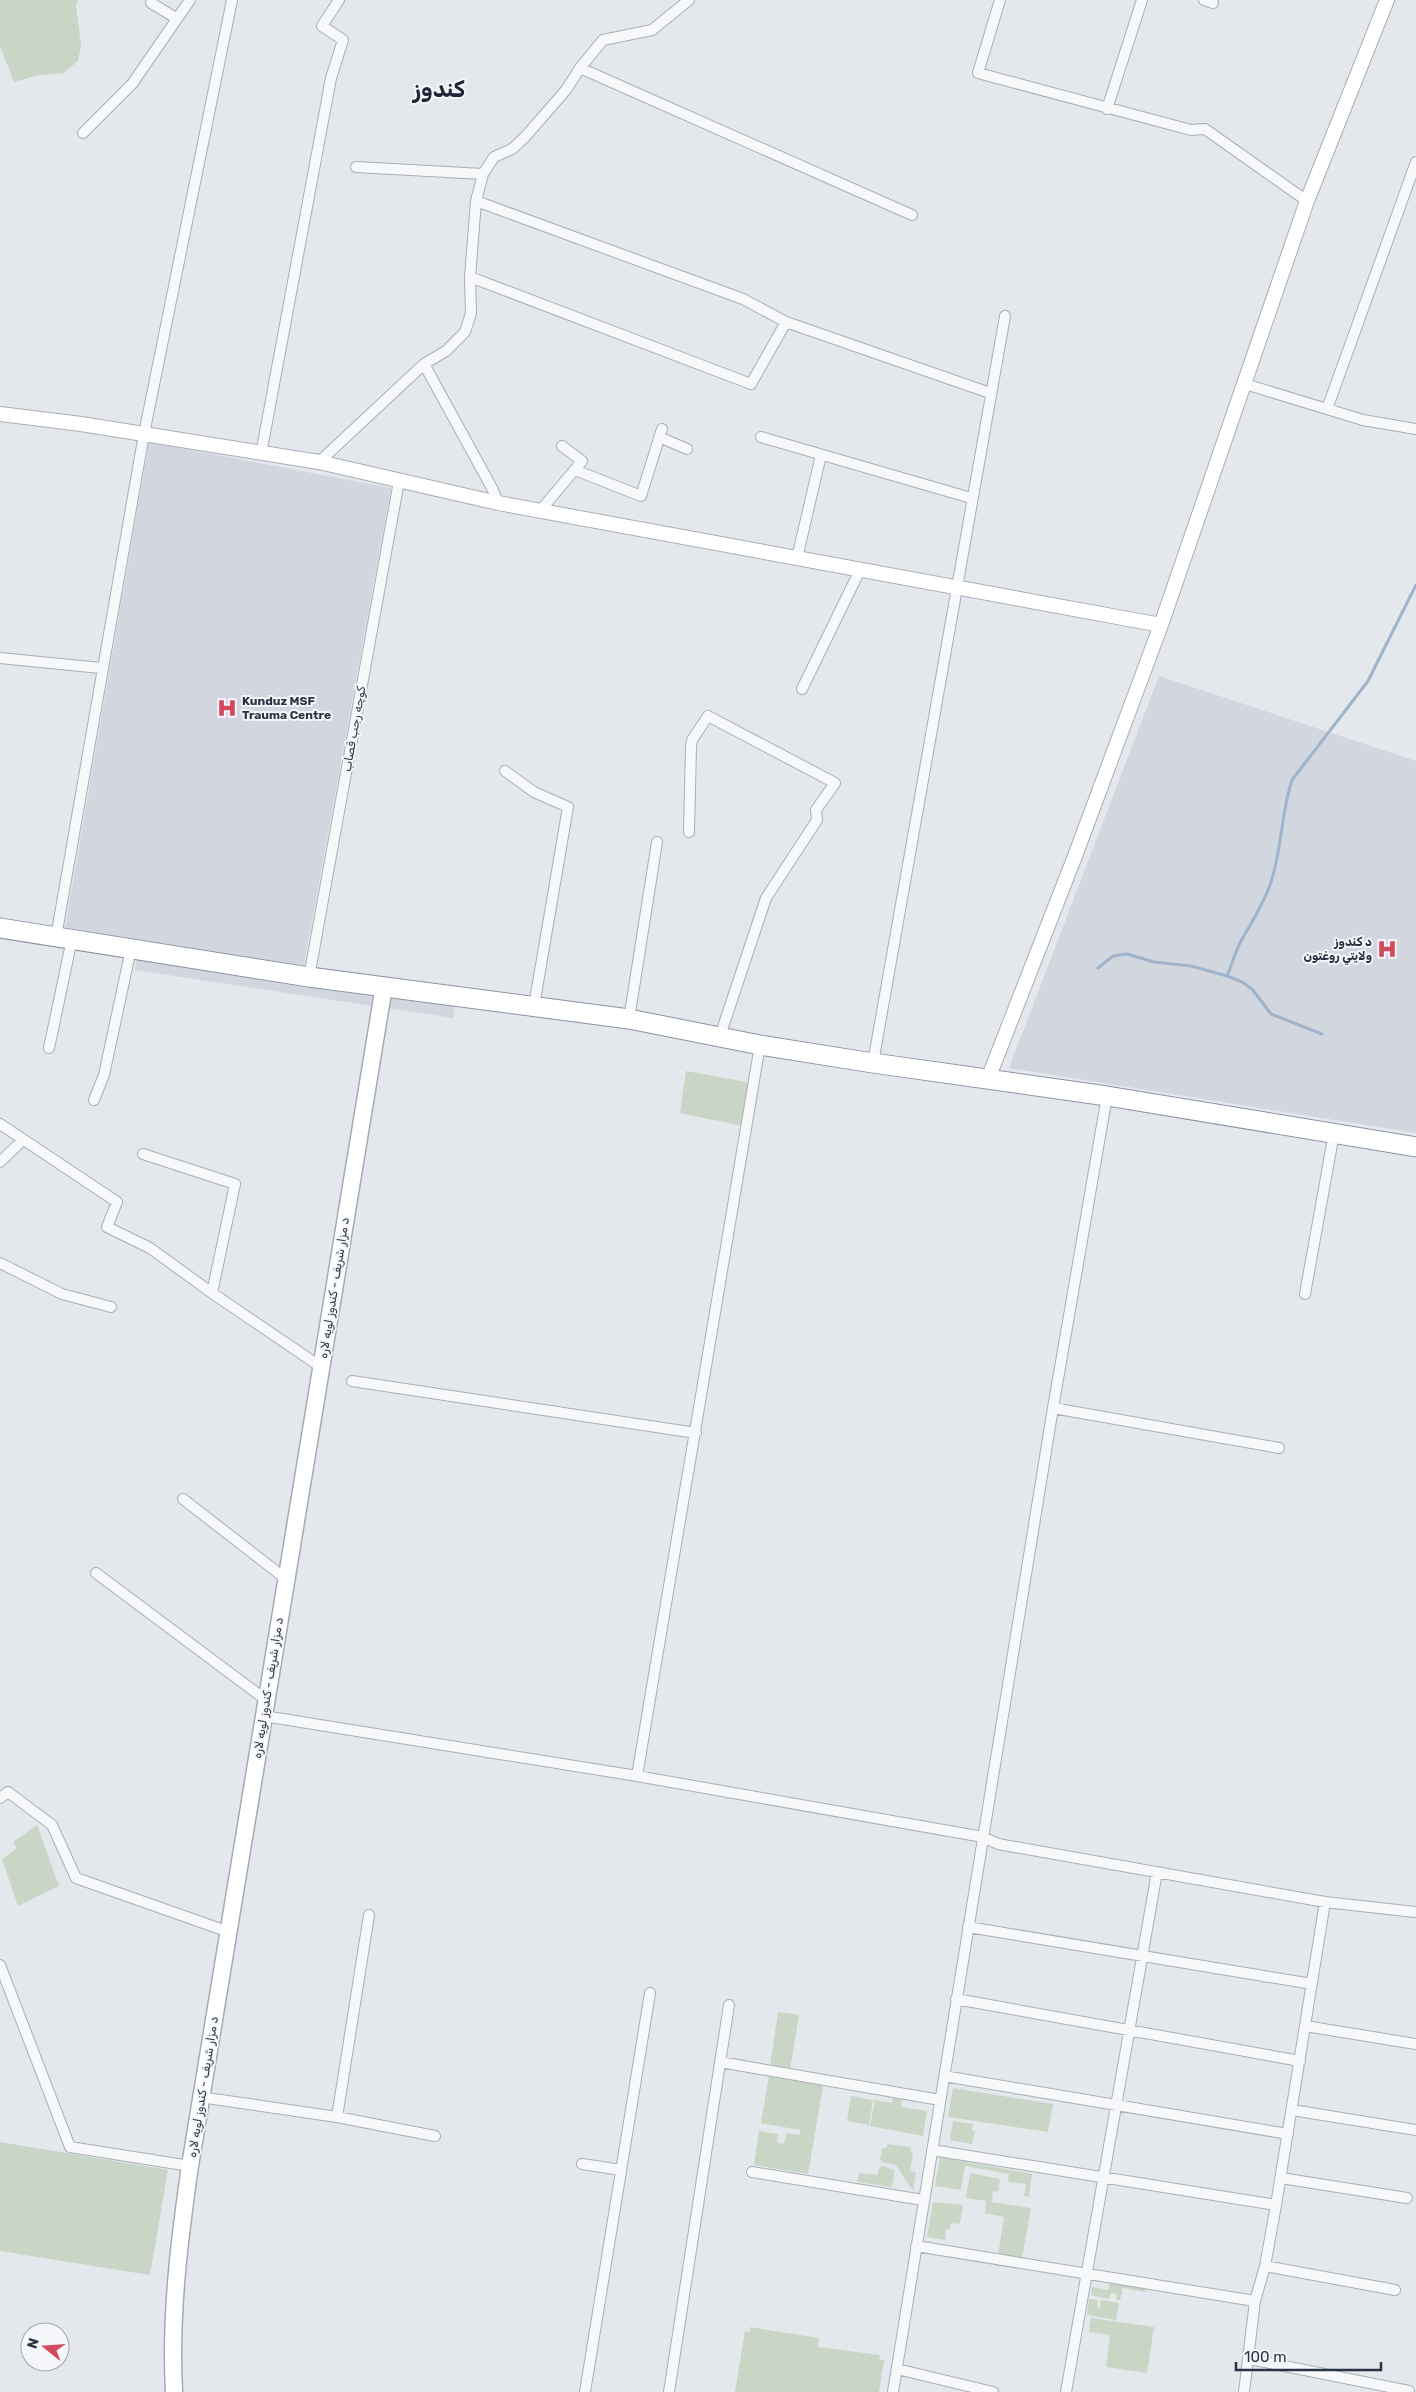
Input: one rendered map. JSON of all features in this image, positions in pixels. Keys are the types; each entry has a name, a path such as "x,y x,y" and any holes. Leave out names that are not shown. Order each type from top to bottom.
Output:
{"highway":[{"path":"0,928 309,977 628,1019 760,1045 1108,1096 1416,1147"}],"main road":[{"name":"د مزار شریف - کندوز لویه لاره","path":"174,2392 172,2344 175,2288 200,2096 229,1932 384,986"}],"street":[{"path":"152,0 151,3 176,18"},
{"path":"84,133 132,84 190,0"},
{"path":"49,1048 101,668 144,434 232,0"},
{"path":"261,454 331,78 343,40 322,26 339,0"},
{"path":"319,462 424,364 446,351 465,332 471,314 470,277 476,201 483,174 494,158 512,149 524,137 566,90 580,68 603,40 652,30 689,0"},
{"path":"1000,0 978,73 1190,130 1205,129 1307,200"},
{"path":"1107,109 1142,0"},
{"path":"988,1079 1075,856 1161,625 1307,200 1387,0"},
{"path":"580,68 912,215"},
{"path":"1327,410 1416,162"},
{"path":"356,167 483,174"},
{"path":"476,201 743,299 786,322 990,393"},
{"path":"470,277 751,384 786,322"},
{"path":"873,1063 1005,316"},
{"path":"424,364 493,490 498,503"},
{"path":"1245,384 1363,420 1416,429"},
{"path":"0,414 144,434 319,462 498,503 1161,625"},
{"path":"575,470 641,496 661,433 687,449"},
{"path":"761,436 821,456 972,498"},
{"path":"540,511 582,462 562,446"},
{"path":"797,558 821,456"},
{"name":"کوچه رجب قصاب","path":"309,977 399,481"},
{"path":"802,689 860,570"},
{"path":"0,658 101,668"},
{"path":"688,832 692,740 708,716 835,783 816,810 817,820 766,898 720,1036"},
{"path":"505,771 534,792 568,807 534,1006"},
{"path":"628,1019 657,842"},
{"path":"94,1100 104,1075 131,949"},
{"path":"638,1776 760,1045"},
{"path":"893,2392 1053,1408 1108,1096"},
{"path":"0,1124 117,1202 107,1227 150,1248 212,1293 321,1366"},
{"path":"1304,1294 1334,1133"},
{"path":"0,1162 22,1140"},
{"path":"143,1154 234,1184 212,1293"},
{"path":"0,1263 62,1294 111,1307"},
{"path":"352,1381 696,1433"},
{"path":"1053,1408 1279,1448"},
{"path":"184,1499 286,1579"},
{"path":"96,1574 265,1708 983,1837 998,1844 1325,1902 1415,1912"},
{"path":"0,1798 8,1792 52,1824 76,1878 229,1932"},
{"path":"1066,2392 1157,1872"},
{"path":"1244,2392 1250,2359 1255,2301 1265,2266 1281,2178 1325,1902"},
{"path":"337,2117 370,1915"},
{"path":"968,1927 1312,1984"},
{"path":"0,1965 70,2147 190,2166"},
{"path":"585,2392 650,1993"},
{"path":"956,1999 1300,2061"},
{"path":"669,2392 729,2005"},
{"path":"1305,2026 1416,2044"},
{"path":"720,2062 940,2100"},
{"path":"944,2076 1288,2134"},
{"path":"200,2096 337,2117 435,2136"},
{"path":"1292,2110 1416,2130"},
{"path":"932,2150 1276,2206"},
{"path":"582,2164 621,2170"},
{"path":"752,2172 924,2200"},
{"path":"1281,2178 1407,2198"},
{"path":"916,2246 1255,2301"},
{"path":"1265,2266 1395,2290"},
{"path":"1250,2359 1409,2391"},
{"path":"897,2369 993,2392"}],"shaded area":[{"name":"Kunduz MSF Trauma Centre","path":"149,442 391,488 304,965 457,988 453,1018 135,970 139,940 65,928"},
{"path":"1159,676 1416,761 1416,1133 1009,1068"}],"green space":[{"path":"0,0 78,0 76,5 81,46 78,61 63,73 39,75 14,82 0,46"},
{"path":"686,1071 752,1083 743,1126 680,1113"},
{"path":"37,1825 59,1886 18,1906 2,1859 17,1848 13,1842"},
{"path":"778,2012 799,2015 790,2070 770,2067"},
{"path":"769,2076 823,2086 808,2174 754,2165 759,2131 778,2134 777,2143 784,2144 786,2133 800,2135 800,2130 761,2123"},
{"path":"953,2088 1053,2104 1048,2132 948,2117"},
{"path":"851,2096 873,2100 869,2125 847,2121"},
{"path":"893,2098 902,2100 901,2107 927,2111 923,2136 870,2126 875,2100 892,2103"},
{"path":"953,2121 973,2124 972,2130 975,2131 972,2144 950,2140"},
{"path":"0,2142 168,2170 150,2275 0,2251"},
{"path":"887,2144 911,2147 911,2152 913,2153 910,2171 916,2172 913,2191 896,2165 882,2162 880,2159 882,2149 887,2147"},
{"path":"940,2157 1032,2174 1029,2197 1024,2196 1026,2184 1008,2182 1009,2174 965,2166 961,2190 935,2186"},
{"path":"882,2166 895,2170 892,2187 857,2182 859,2173 877,2175 879,2167"},
{"path":"970,2173 1000,2179 998,2192 993,2191 992,2202 1031,2208 1022,2259 998,2255 1004,2217 985,2213 986,2201 966,2198"},
{"path":"933,2202 963,2205 960,2224 951,2223 950,2229 946,2229 945,2240 927,2237"},
{"path":"1110,2280 1146,2287 1145,2292 1123,2288 1120,2300 1116,2300 1117,2294 1111,2293 1109,2299 1091,2295 1092,2287 1108,2290"},
{"path":"1089,2299 1098,2300 1097,2307 1100,2308 1101,2300 1119,2303 1116,2320 1087,2315"},
{"path":"1091,2318 1154,2327 1147,2373 1106,2367 1110,2335 1089,2332"},
{"path":"750,2327 819,2338 818,2347 880,2355 879,2359 884,2360 879,2392 735,2392 745,2331 750,2332"}],"waterway":[{"path":"1227,976 1239,945 1261,905 1271,882 1292,780 1368,681 1416,585"},
{"path":"1098,968 1113,956 1127,954 1154,962 1191,966 1227,976 1242,982 1252,989 1271,1014 1322,1034"}],"place":[{"name":"Kunduz MSF Trauma Centre","path":"227,708"},
{"name":"د کندوز ولایتي روغتون","path":"1387,949"}],"district":[{"name":"کندوز","path":"439,89"}]}
